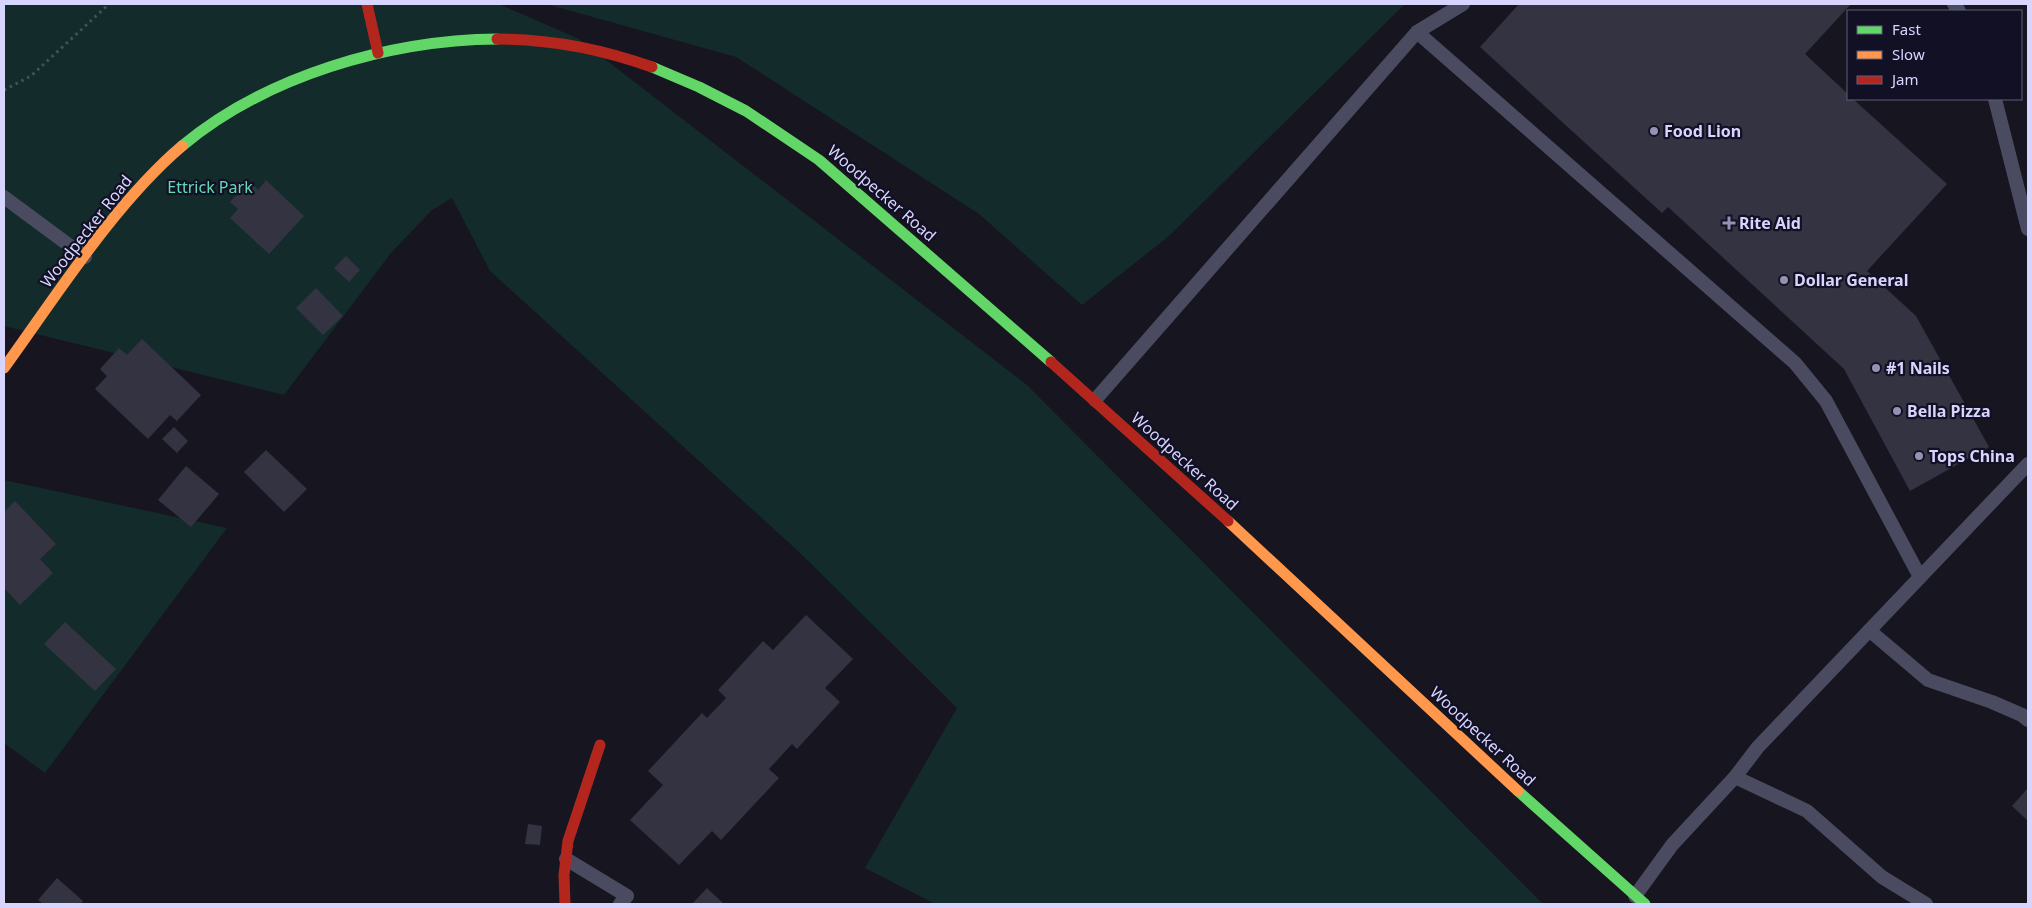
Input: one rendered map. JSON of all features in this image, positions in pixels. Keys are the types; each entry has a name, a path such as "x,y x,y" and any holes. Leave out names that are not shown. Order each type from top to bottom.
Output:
{"main road":[{"path":"367,4 378,53"},
{"name":"Woodpecker Road","path":"4,368 128,199 167,158 211,124 259,97 327,68 378,53 439,42 502,38 564,44 623,57 692,82 746,111 813,155 1095,400 1565,835 1640,900"},
{"path":"565,904 564,876 568,841 600,745"}],"lane":[{"path":"1095,400 1417,32 1463,4"},
{"path":"1417,32 1795,363 1826,401 1920,577"},
{"path":"1995,100 2028,229"},
{"path":"4,197 85,257"},
{"path":"1640,900 1672,845 1735,777 1758,747 2028,464"},
{"path":"1870,631 1928,680 1992,702 2025,717"},
{"path":"1735,777 1808,811 1882,877 1926,904"},
{"path":"566,859 627,896 620,904"}],"path":[{"path":"4,90 31,76 109,4"}],"green space":[{"name":"Ettrick Park","path":"4,4 499,4 579,39 1027,385 1543,904 935,904 865,868 957,708 798,551 490,271 452,198 432,210 391,253 284,395 4,326"},
{"path":"546,4 1405,4 1169,236 1082,305 979,214 736,57"},
{"path":"4,480 227,528 45,773 4,743"}],"building":[{"path":"1519,4 1851,4 1805,54 1847,93 1847,100 1854,100 1947,184 1867,271 1916,316 1989,447 1910,491 1844,369 1668,207 1662,213 1480,47"},
{"path":"266,180 304,216 269,254 230,218 238,209 230,202 249,181 258,190"},
{"path":"346,256 360,270 349,282 334,268"},
{"path":"316,288 343,316 323,335 296,308"},
{"path":"142,339 201,395 177,421 170,415 148,439 95,389 107,376 100,369 119,348 127,355"},
{"path":"174,427 188,441 177,453 162,439"},
{"path":"266,450 307,489 284,512 244,472"},
{"path":"186,466 219,494 191,527 158,500"},
{"path":"15,501 56,544 40,559 53,573 20,605 4,588 4,512"},
{"path":"806,615 853,659 825,688 840,702 797,749 792,744 769,769 779,778 721,840 712,831 679,865 630,820 663,785 648,771 702,713 707,718 726,698 718,690 763,641 773,650"},
{"path":"65,622 116,669 95,691 44,644"},
{"path":"2028,788 2028,821 2012,806"},
{"path":"528,824 542,826 540,845 525,844"},
{"path":"57,878 83,901 81,904 43,904 38,900"},
{"path":"707,888 724,904 692,904"}],"traffic: fast":[{"path":"182,146 215,121 251,100 290,82 330,67 414,46 497,39"},
{"path":"652,67 699,87 746,111 819,160 1051,362"},
{"path":"1518,791 1645,904"}],"traffic: slow":[{"path":"4,368 87,251 110,222 157,169 182,146"},
{"path":"1228,521 1518,791"}],"traffic: jam":[{"path":"367,4 378,53"},
{"path":"497,39 517,39 576,46 652,67"},
{"path":"1051,362 1228,521"},
{"path":"565,904 564,875 568,841 600,745"}],"place":[{"name":"Food Lion","path":"1654,131"},
{"name":"Rite Aid","path":"1729,223"},
{"name":"Dollar General","path":"1784,280"},
{"name":"#1 Nails","path":"1876,368"},
{"name":"Bella Pizza","path":"1897,411"},
{"name":"Tops China","path":"1919,456"}]}
